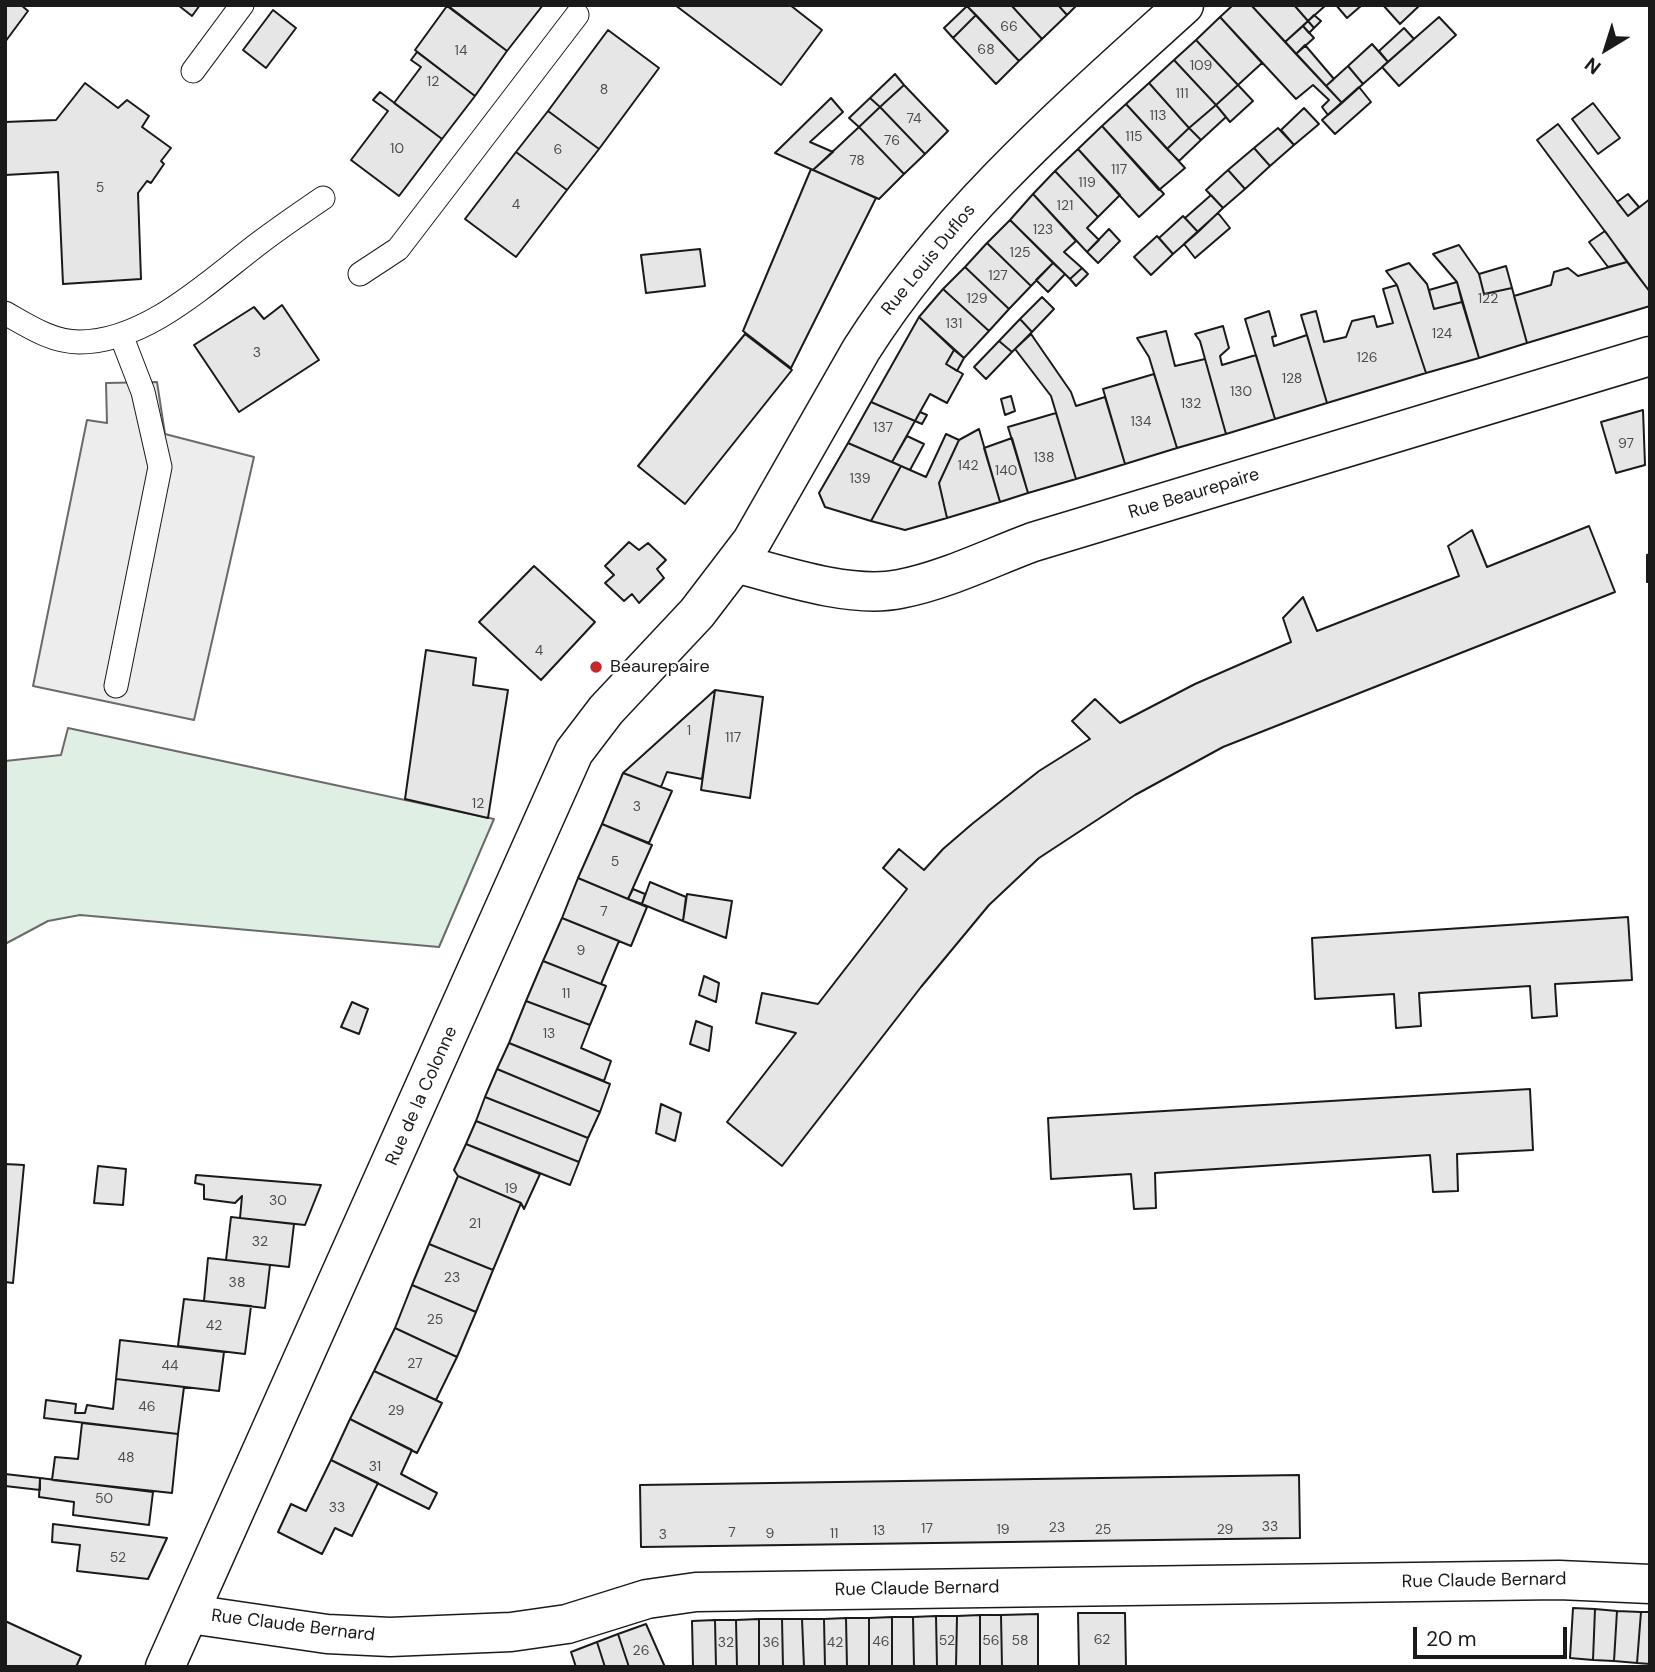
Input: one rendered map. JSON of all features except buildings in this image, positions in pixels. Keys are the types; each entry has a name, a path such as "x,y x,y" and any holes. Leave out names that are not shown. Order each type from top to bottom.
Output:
{"street":[{"name":"Rue Louis Duflos","path":"736,564 764,522 868,339 933,252 974,204 1018,159 1184,5"},
{"name":"Rue Beaurepaire","path":"736,564 811,583 865,591 888,591 916,585 1033,542 1650,356"},
{"name":"Rue de la Colonne","path":"166,1667 574,751 606,710 681,632 736,564"},
{"name":"Rue Claude Bernard","path":"190,1614 327,1634 390,1637 544,1629 567,1625 647,1599 696,1592 1559,1580 1650,1584"}],"lane":[{"path":"193,71 242,5"},
{"path":"360,274 398,249 577,15"},
{"path":"5,313 47,336 78,342 121,335 177,308 260,242 323,198"},
{"path":"116,686 160,467 143,392 121,335"}],"green space":[{"path":"68,728 494,819 439,947 80,915 48,921 5,944 5,761 61,755"}],"shaded area":[{"path":"157,382 165,434 254,457 194,720 33,686 87,420 107,423 106,383"}],"place":[{"name":"Beaurepaire","path":"596,667"}]}
